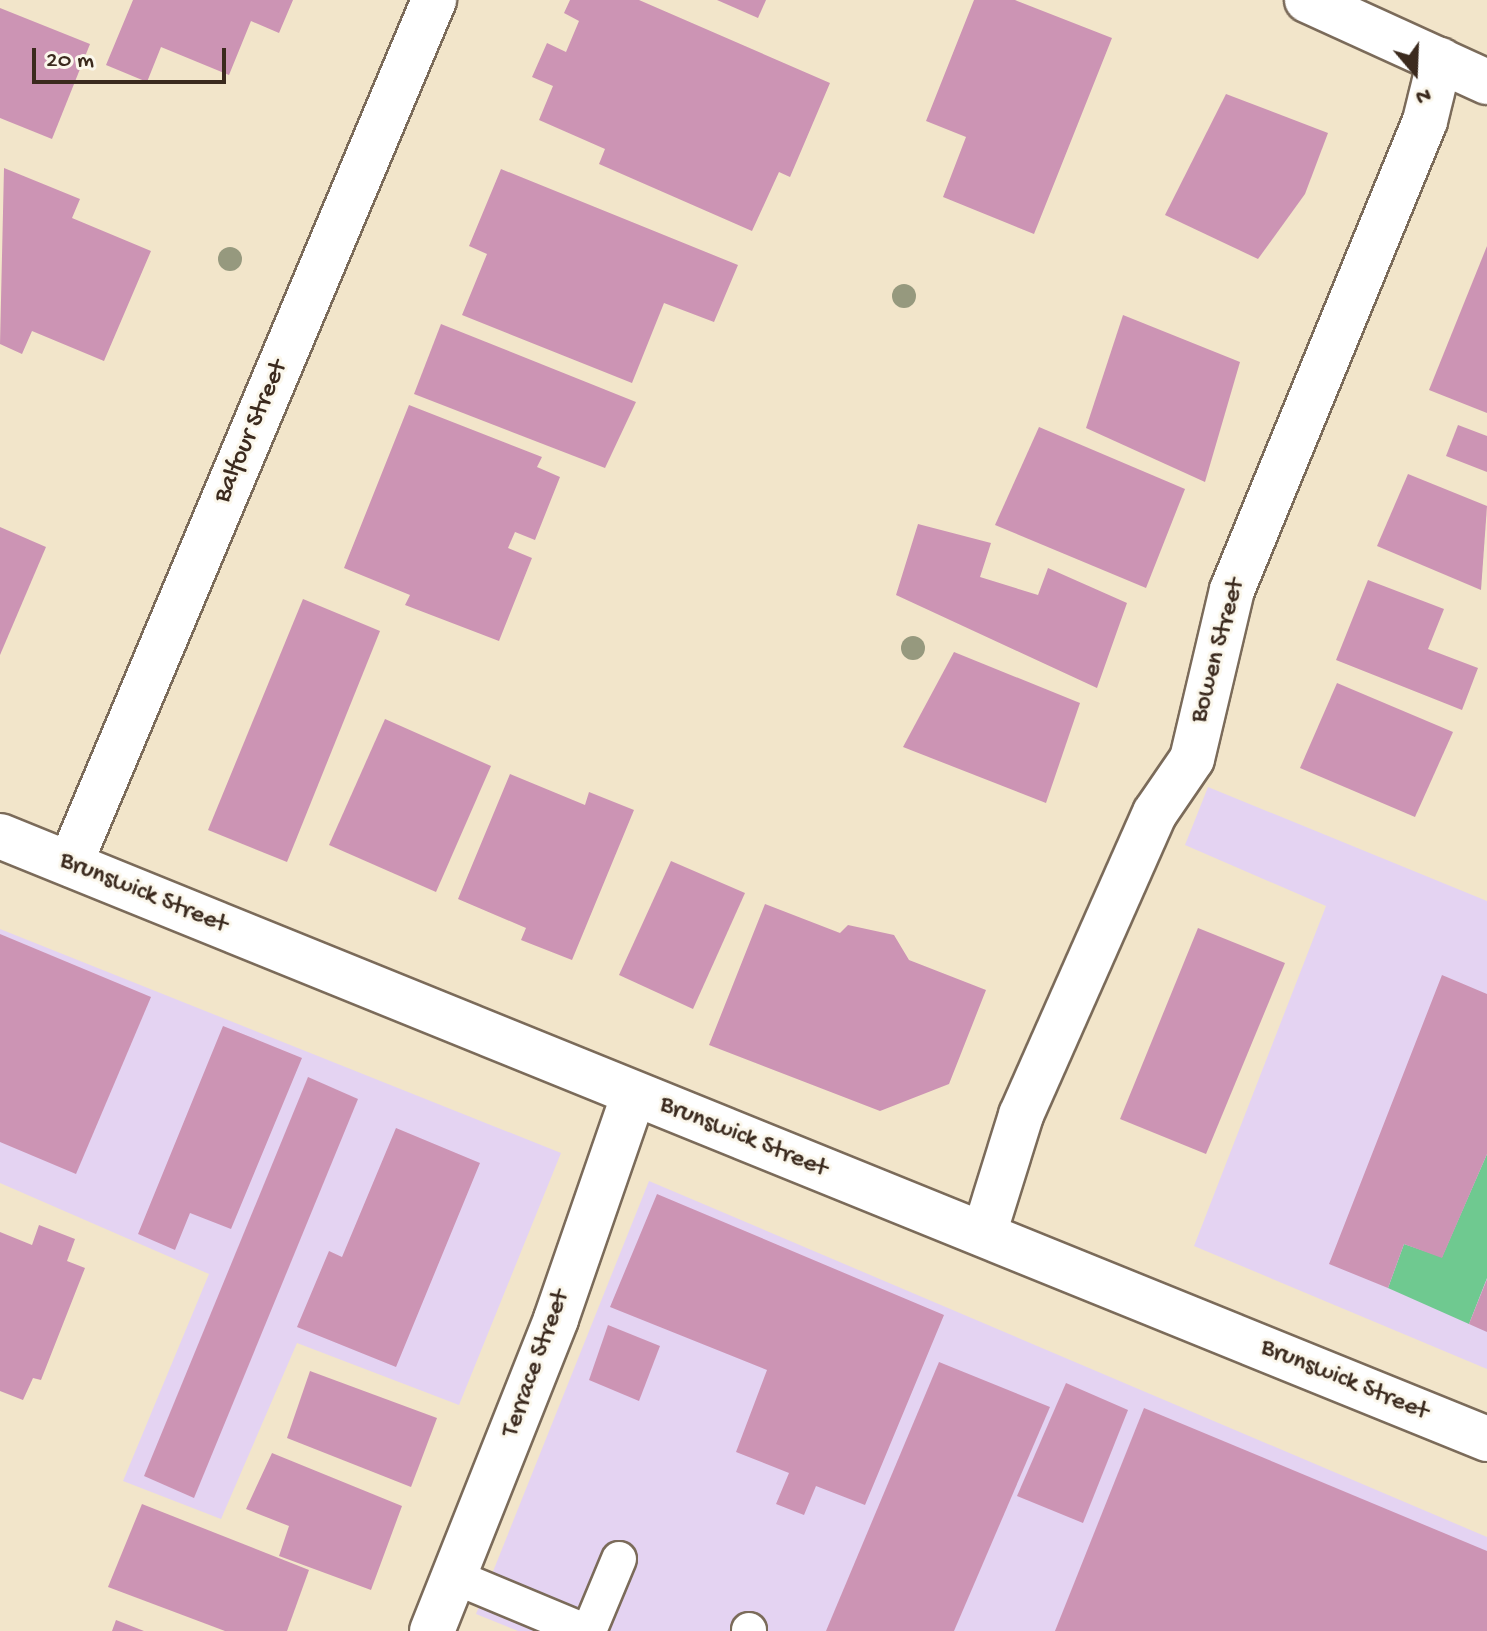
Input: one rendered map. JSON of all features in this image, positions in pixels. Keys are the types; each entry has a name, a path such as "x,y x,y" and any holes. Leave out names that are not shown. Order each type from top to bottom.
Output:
{"street":[{"name":"Balfour Street","path":"70,864 434,0"},
{"path":"1307,0 1487,82"},
{"name":"Bowen Street","path":"984,1234 1021,1115 1155,813 1192,759 1232,590 1425,121 1440,60"},
{"name":"Brunswick Street","path":"0,836 1487,1439"},
{"name":"Terrace Street","path":"432,1631 455,1577 634,1094"}],"lane":[{"path":"455,1577 587,1631 619,1559"}],"shaded area":[{"path":"1208,787 1487,901 1487,1369 1194,1246 1326,906 1185,845"},
{"path":"0,929 561,1153 459,1405 297,1343 221,1519 123,1481 209,1274 0,1183"},
{"path":"649,1181 1487,1537 1487,1631 518,1631 476,1614"}],"green space":[{"path":"1487,1154 1487,1278 1469,1324 1388,1288 1404,1244 1442,1257"}],"building":[{"path":"133,0 293,0 279,33 251,21 229,75 161,47 147,82 106,65"},
{"path":"570,0 639,0 830,83 790,177 779,172 752,231 599,164 605,149 539,120 553,86 532,77 547,43 566,52 579,21 564,13"},
{"path":"717,0 766,0 758,18"},
{"path":"974,0 1015,0 1112,38 1034,234 943,197 966,137 926,121"},
{"path":"0,8 90,44 52,139 0,118"},
{"path":"1226,94 1328,133 1305,194 1258,259 1165,215"},
{"path":"4,168 80,199 72,218 151,251 104,361 32,331 22,354 0,344"},
{"path":"501,169 738,265 714,322 664,303 632,383 462,315 487,254 469,246"},
{"path":"1487,246 1487,413 1429,390"},
{"path":"1123,315 1240,362 1205,482 1086,428"},
{"path":"441,324 636,402 605,468 414,394"},
{"path":"409,405 542,457 537,467 560,477 535,540 515,532 508,548 532,558 499,641 405,605 410,595 344,568"},
{"path":"1458,425 1487,436 1487,472 1446,456"},
{"path":"1039,427 1185,489 1146,588 995,525"},
{"path":"1408,474 1487,506 1481,590 1377,546"},
{"path":"918,524 991,543 980,577 1038,595 1048,568 1127,603 1097,688 896,595"},
{"path":"0,527 46,547 0,655"},
{"path":"1368,580 1444,609 1428,649 1478,668 1462,710 1336,660"},
{"path":"303,599 380,631 287,862 208,830"},
{"path":"954,652 1080,703 1046,803 903,747"},
{"path":"1337,683 1453,732 1415,817 1300,768"},
{"path":"385,719 491,766 436,892 329,845"},
{"path":"510,774 585,805 589,792 634,810 572,960 521,940 526,928 458,899"},
{"path":"671,861 745,893 693,1009 619,975"},
{"path":"765,904 840,933 848,925 894,935 909,960 986,990 949,1084 880,1111 709,1045"},
{"path":"1198,928 1285,963 1206,1154 1120,1119"},
{"path":"0,934 151,997 76,1174 0,1142"},
{"path":"1442,975 1487,994 1487,1154 1442,1258 1404,1244 1388,1288 1329,1264"},
{"path":"223,1026 302,1058 231,1229 190,1213 175,1250 138,1234"},
{"path":"308,1077 358,1099 194,1498 144,1476"},
{"path":"396,1128 480,1163 396,1367 297,1327 329,1251 342,1257"},
{"path":"657,1194 944,1315 865,1505 816,1486 804,1515 776,1504 789,1473 736,1452 767,1370 610,1307"},
{"path":"39,1225 75,1239 67,1261 85,1268 41,1380 33,1378 23,1400 0,1391 0,1232 32,1245"},
{"path":"1487,1279 1487,1332 1469,1324"},
{"path":"608,1325 660,1346 639,1401 589,1380"},
{"path":"939,1362 1050,1407 954,1631 826,1631"},
{"path":"310,1371 437,1418 411,1487 287,1438"},
{"path":"1066,1383 1128,1410 1083,1523 1017,1496"},
{"path":"1144,1408 1487,1551 1487,1631 1055,1631"},
{"path":"272,1453 402,1506 371,1590 279,1556 289,1526 246,1509"},
{"path":"142,1504 309,1570 287,1631 225,1631 108,1587"},
{"path":"116,1620 144,1631 112,1631"}]}
